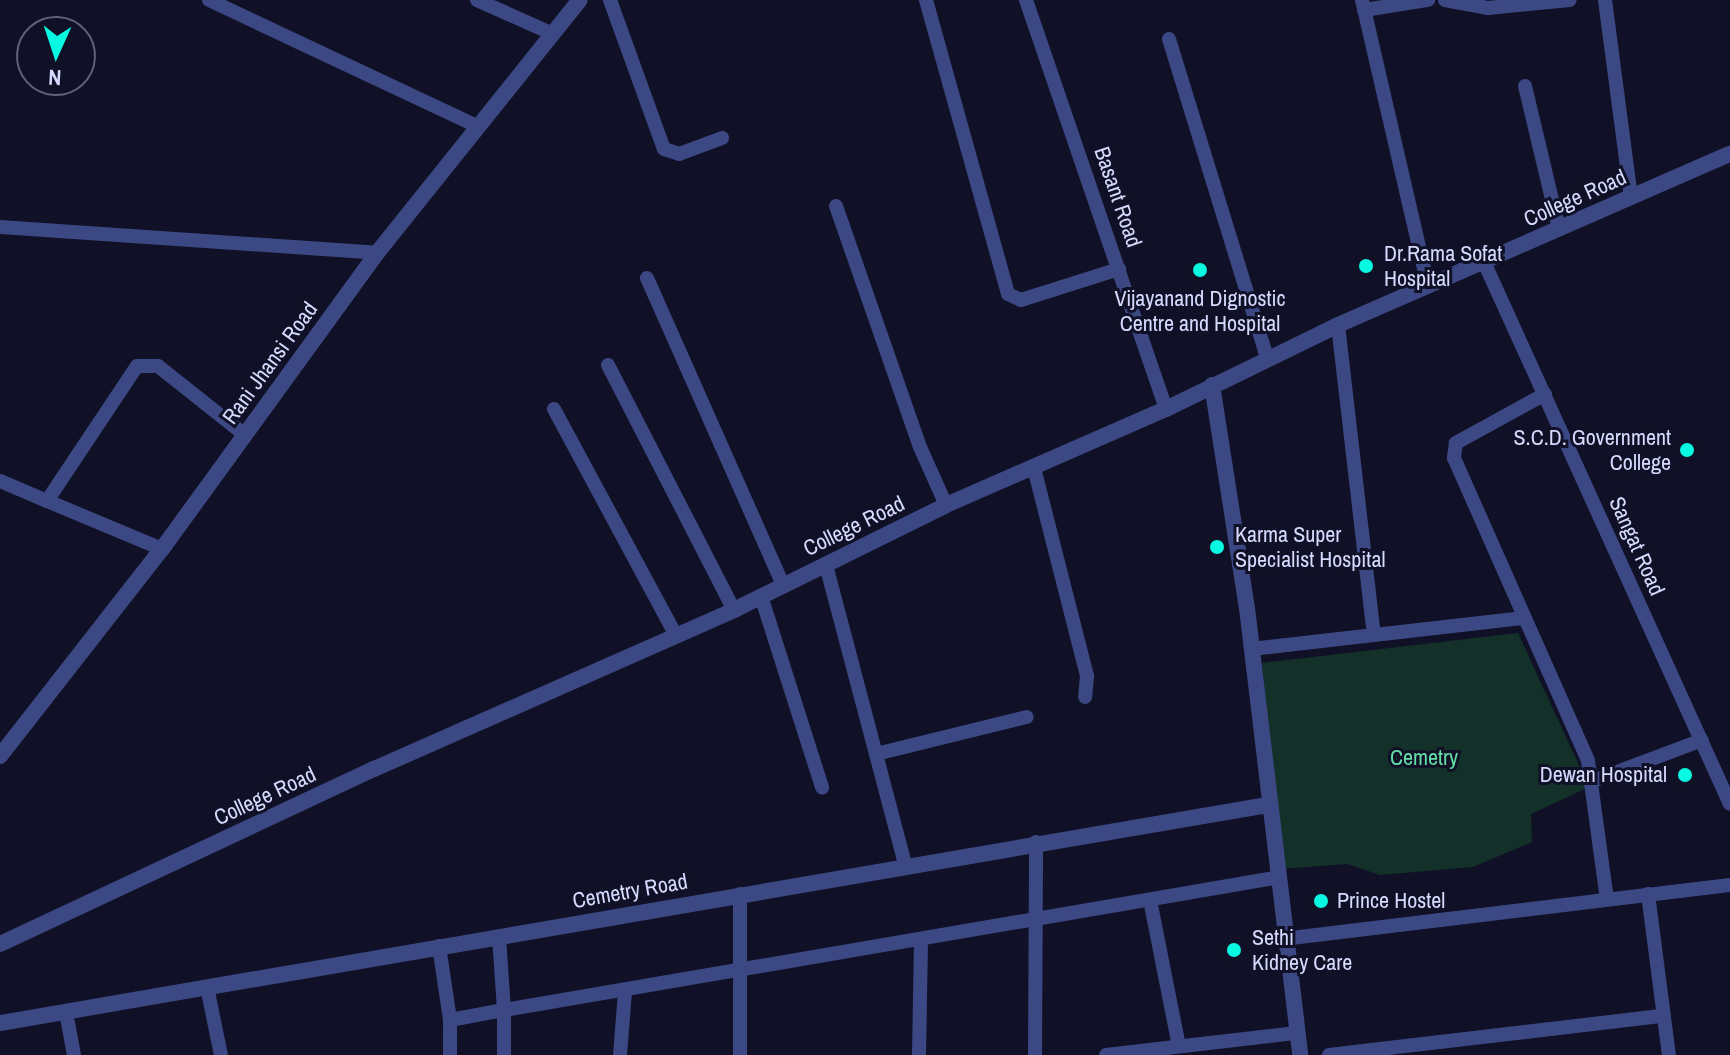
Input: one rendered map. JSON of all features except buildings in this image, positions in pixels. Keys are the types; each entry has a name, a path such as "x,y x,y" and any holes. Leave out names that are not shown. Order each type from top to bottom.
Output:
{"street":[{"path":"209,0 477,126"},
{"path":"477,0 553,34"},
{"name":"Rani Jhansi Road","path":"0,756 162,549 377,253 580,0"},
{"path":"610,0 664,149 679,154 722,138"},
{"path":"926,0 1008,294 1021,300 1119,269"},
{"name":"Basant Road","path":"1026,0 1166,409"},
{"path":"1428,0 1363,5 1428,287"},
{"path":"1445,0 1488,8 1570,0"},
{"path":"1605,0 1631,197"},
{"path":"1169,39 1267,358"},
{"path":"1525,86 1559,229"},
{"name":"College Road","path":"0,944 374,769 734,610 946,505 1166,409 1338,325 1730,154"},
{"path":"836,206 920,447 946,505"},
{"path":"0,227 377,253"},
{"name":"Sangat Road","path":"1484,262 1730,804"},
{"path":"647,278 783,585"},
{"path":"1338,325 1374,635"},
{"path":"47,501 144,363 158,366 245,435"},
{"path":"608,365 734,610"},
{"path":"1212,385 1251,649 1275,878 1300,1055"},
{"path":"1545,394 1456,443 1453,449 1593,781 1607,899"},
{"path":"554,409 676,636"},
{"path":"1034,468 1087,676 1085,697"},
{"path":"0,481 162,549"},
{"path":"826,565 905,865"},
{"path":"761,596 822,787"},
{"path":"1251,649 1524,618"},
{"path":"876,754 1027,717"},
{"path":"1593,781 1702,740"},
{"name":"Cemetry Road","path":"0,1023 1036,842 1267,805"},
{"path":"1035,1055 1039,918 1036,842"},
{"path":"450,1020 1275,878"},
{"path":"1283,939 1730,885"},
{"path":"740,894 740,1055"},
{"path":"1648,894 1669,1055"},
{"path":"1150,900 1179,1046"},
{"path":"499,936 504,1055"},
{"path":"919,1055 921,941"},
{"path":"439,946 450,1020 450,1055"},
{"path":"207,987 221,1055"},
{"path":"620,1055 625,991"},
{"path":"66,1012 74,1055"},
{"path":"1329,1055 1663,1016"},
{"path":"1106,1055 1179,1046 1230,1048 1295,1033"}],"green space":[{"name":"Cemetry","path":"1518,633 1589,787 1531,814 1532,842 1473,867 1380,875 1347,864 1281,869 1262,663"}],"place":[{"name":"Dr.Rama Sofat Hospital","path":"1366,266"},
{"name":"Vijayanand Dignostic Centre and Hospital","path":"1200,270"},
{"name":"S.C.D. Government College","path":"1687,450"},
{"name":"Karma Super Specialist Hospital","path":"1217,547"},
{"name":"Dewan Hospital","path":"1685,775"},
{"name":"Prince Hostel","path":"1321,901"},
{"name":"Sethi Kidney Care","path":"1234,950"}]}
